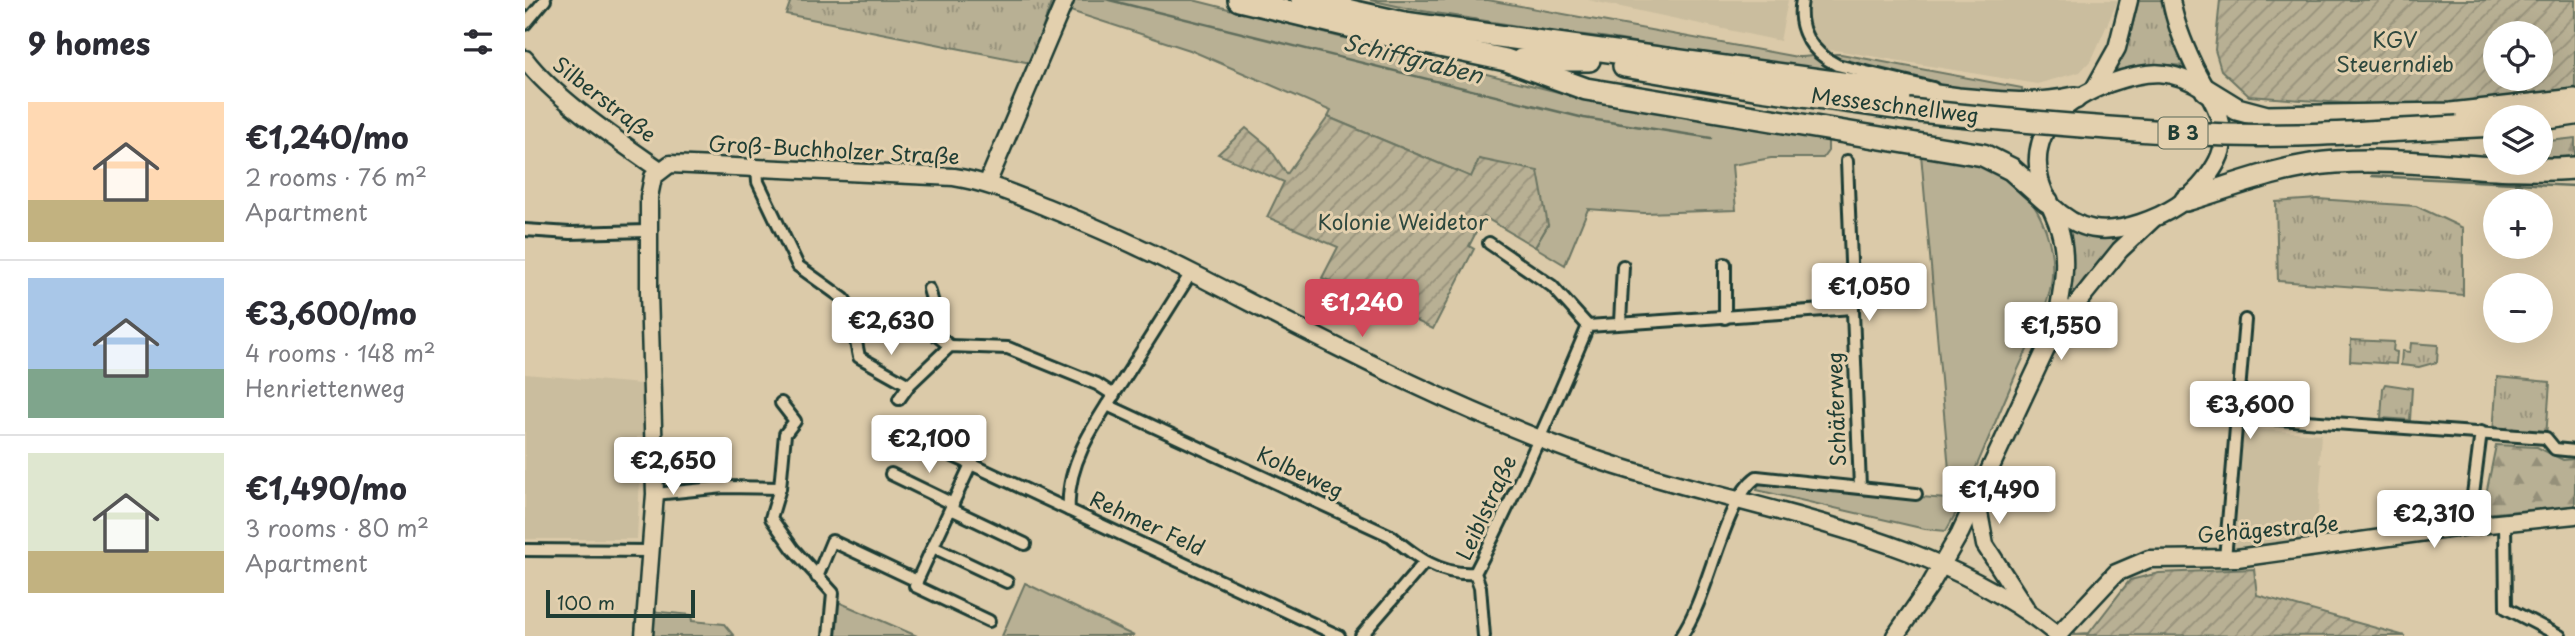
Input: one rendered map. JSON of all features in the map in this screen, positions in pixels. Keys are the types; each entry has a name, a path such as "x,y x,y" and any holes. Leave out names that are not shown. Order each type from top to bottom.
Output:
{"highway":[{"path":"1239,0 1506,60 1586,89 1983,155 2011,169 2047,201"},
{"name":"Messeschnellweg","path":"1302,0 1589,60 1754,88 1909,110 2045,124 2230,135 2339,134 2483,126"},
{"path":"1404,23 1958,99 2035,105 2085,94"},
{"path":"1506,60 1589,60"},
{"path":"2206,90 2238,109 2267,117 2451,114 2575,100"},
{"path":"2553,117 2575,114"},
{"path":"2186,200 2279,171 2334,162 2366,161 2516,170 2575,168"}],"street":[{"path":"525,24 545,0"},
{"path":"987,184 1065,0"},
{"path":"1802,0 1799,13 1803,28 1817,52 1826,59 1837,65 1924,84 1958,99"},
{"path":"2054,332 2065,259 2061,233 2047,201 2038,164 2041,142 2046,129 2085,94 2117,48 2129,0"},
{"path":"2047,201 2066,219 2086,228 2126,228 2153,219 2186,200 2217,163 2223,141 2220,119 2182,40 2171,0"},
{"name":"Silberstraße","path":"525,59 535,74 660,170"},
{"path":"2085,94 2148,72 2189,79 2206,90"},
{"name":"Schäferweg","path":"1847,161 1860,487"},
{"name":"Groß-Buchholzer Straße","path":"660,170 670,164 757,167 954,177 987,184 1085,222 1191,272 1363,360 1540,439 1616,465 1872,540 1942,565 1992,589 2028,612"},
{"path":"757,167 758,182 798,266 844,299 849,307 859,357 909,385"},
{"path":"644,636 655,494 648,231 651,186 653,177 660,170"},
{"path":"1895,636 1942,565 1977,501 2054,332 2120,250 2153,219"},
{"path":"525,230 570,233 648,231"},
{"path":"1489,243 1552,286 1588,326 1853,308"},
{"path":"1725,264 1725,318"},
{"path":"1620,322 1623,266"},
{"name":"Rehmer Feld","path":"1191,272 1082,449 1068,499 1069,510 1339,636"},
{"path":"929,289 936,314 935,334 950,346 1007,348 1097,384 1114,395"},
{"path":"2225,559 2245,320"},
{"name":"Leiblstraße","path":"1484,636 1480,587 1475,573 1540,439 1588,326"},
{"path":"899,399 909,385 950,346"},
{"path":"781,403 795,421 785,433 780,488 771,518 817,577 833,593 829,636"},
{"name":"Kolbeweg","path":"1107,405 1391,536 1424,563 1456,572 1475,573"},
{"path":"2236,416 2546,438 2555,449 2575,451"},
{"path":"2469,526 2481,432"},
{"path":"908,436 1069,510"},
{"path":"971,464 915,586 989,621"},
{"path":"891,474 1025,544"},
{"path":"1681,636 1693,616 1739,500 1750,482 1757,477 1916,494"},
{"path":"655,494 724,487 780,488"},
{"path":"1977,501 1985,545 2028,612 2059,635"},
{"name":"Gehägestraße","path":"2059,635 2102,586 2128,566 2149,559 2225,559 2469,526 2575,515"},
{"path":"2505,522 2506,608 2560,636"},
{"path":"817,577 832,541 917,580"},
{"path":"933,547 1007,582"},
{"path":"525,550 650,551"},
{"path":"1361,636 1424,563"}],"shaded area":[{"path":"1588,0 1788,0 1780,41"},
{"path":"1802,0 2118,0 2092,59 2080,72 2037,84 1835,50 1817,52 1799,13"},
{"path":"525,374 641,384 644,437 637,437 637,453 641,454 637,539 525,539"},
{"path":"2241,428 2321,434 2319,463 2322,464 2316,537 2231,548"}],"green space":[{"path":"791,0 1052,0 1031,63 786,14"},
{"path":"1071,0 1193,0 1578,97 1828,139 1828,151 1823,158 1771,158 1732,165 1736,210 1644,213 1588,209 1565,265 1535,247 1548,225 1471,177 1328,117 1331,111 1190,50 1067,10"},
{"path":"1370,0 1488,0 1797,57 1841,54 2022,88 2023,97 1891,83 1410,9"},
{"path":"2139,0 2163,0 2187,66 2141,66 2114,72 2130,35"},
{"name":"KGV Steuerndieb","path":"2220,0 2575,0 2575,91 2447,105 2397,107 2249,96 2221,70 2215,50"},
{"name":"Kolonie Weidetor","path":"1328,117 1471,177 1479,159 1538,171 1548,225 1535,247 1484,217 1469,246 1474,249 1433,329 1349,288 1322,278 1338,247 1267,217 1284,182 1218,154 1246,128 1268,146 1287,174"},
{"path":"2575,138 2575,160 2553,161 2553,141"},
{"path":"1921,154 1984,167 2008,179 2032,203 2041,218 2051,251 2051,285 2041,318 1946,531 1925,529 1757,490 1759,484 1766,481 1854,492 1947,499 1950,481"},
{"path":"2318,199 2416,206 2463,228 2463,295 2278,281 2276,202"},
{"path":"2065,228 2093,236 2122,236 2084,279 2063,312 2071,270"},
{"path":"2351,340 2394,342 2396,364 2350,361"},
{"path":"2411,343 2438,345 2437,362 2419,367 2401,365 2402,351 2410,352"},
{"path":"2497,377 2550,382 2546,438 2493,433"},
{"path":"2385,384 2412,388 2410,420 2381,418"},
{"path":"2496,445 2537,447 2563,460 2575,459 2575,506 2482,514"},
{"path":"2254,569 2257,595 2405,636 2060,635 2089,633 2130,580 2159,573"},
{"path":"1025,583 1134,636 1002,636"},
{"path":"829,598 917,636 826,636"},
{"path":"649,611 691,615 692,621 724,624 734,636 648,636"}],"waterway":[{"name":"Schiffgraben","path":"1109,0 1584,118 1711,138"},
{"name":"Schiffgraben","path":"2372,176 2575,186"}]}
